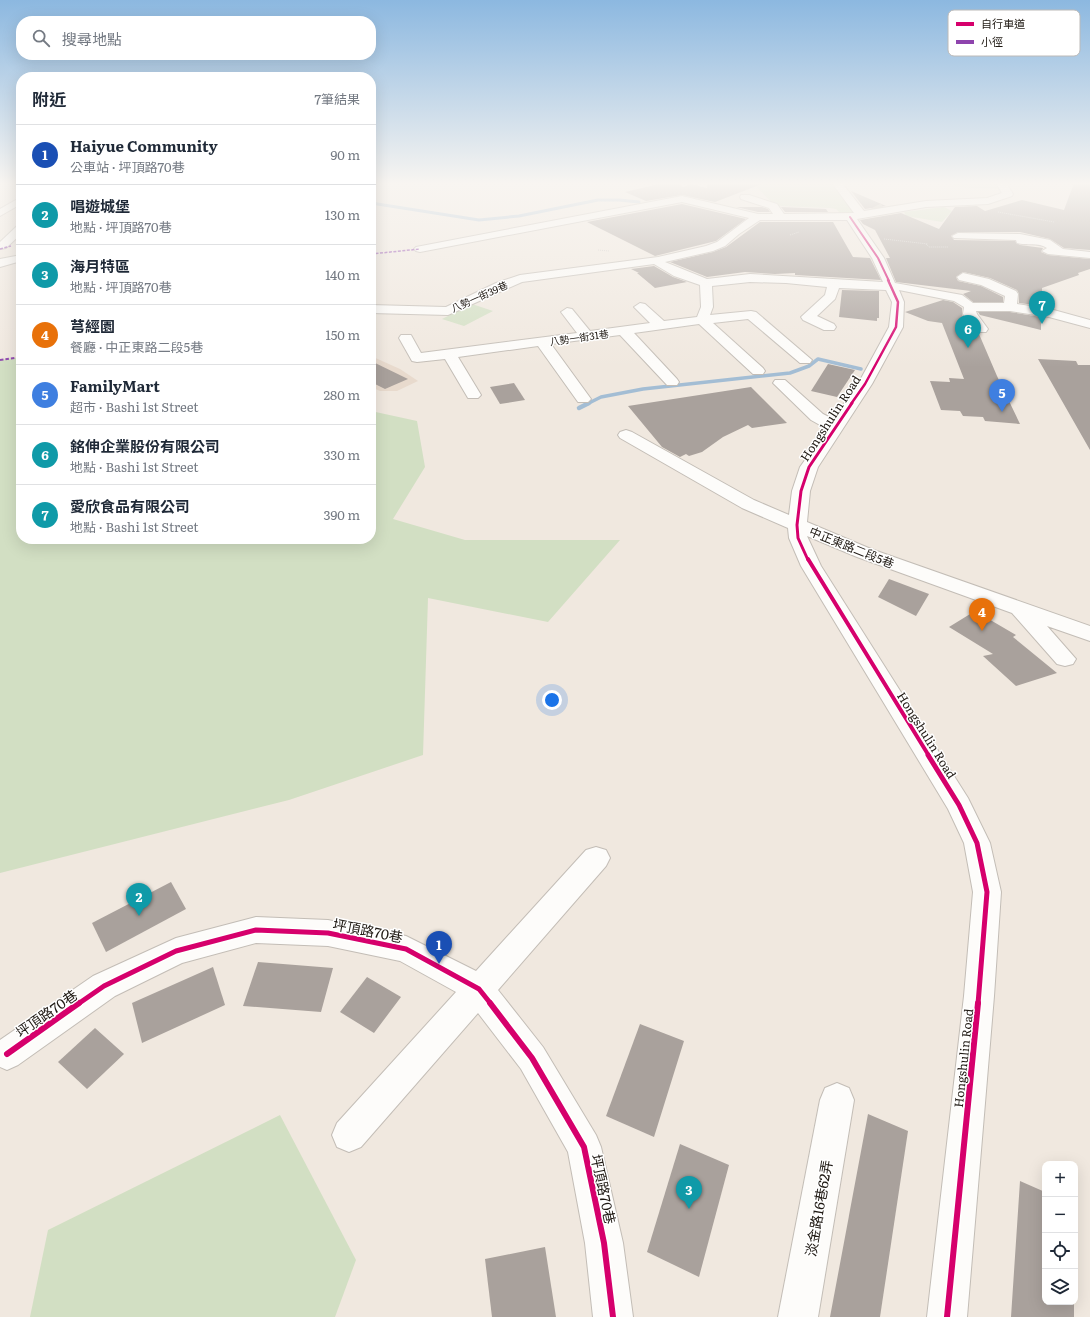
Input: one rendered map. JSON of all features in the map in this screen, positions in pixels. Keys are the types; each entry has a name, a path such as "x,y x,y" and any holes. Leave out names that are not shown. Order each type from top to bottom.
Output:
{"street":[{"path":"3,244 2,246 16,246"},
{"path":"444,244 420,249 480,247 484,244"},
{"name":"八勢一街39巷","path":"376,309 448,311 500,286 520,280 658,260 709,249 720,244"},
{"name":"Hongshulin Road","path":"869,244 878,258 898,302 896,327 865,384 809,467 801,491 797,524 798,538 810,566 959,806 977,843 987,892 978,1012 947,1317"},
{"path":"1049,244 1060,252"},
{"path":"1048,251 1090,255"},
{"path":"0,263 16,259"},
{"path":"658,260 660,264 678,273 706,283 750,278 786,279 834,284 890,285 930,298 958,298 970,306 988,308 1010,307 1050,313 1090,324"},
{"path":"963,277 985,282 1012,294 1010,307"},
{"path":"706,283 707,307 702,320 758,371"},
{"path":"829,327 808,316 831,296 834,284"},
{"path":"970,306 970,314 981,329"},
{"path":"640,307 662,326"},
{"path":"567,312 587,336"},
{"name":"八勢一街31巷","path":"406,338 417,358 702,320 751,315 805,360"},
{"path":"624,331 672,382"},
{"path":"490,333 499,347"},
{"path":"542,342 583,399"},
{"path":"449,354 473,395"},
{"path":"780,383 817,417 835,427"},
{"name":"中正東路二段5巷","path":"626,435 748,504 864,553 1090,634"},
{"path":"1017,607 1041,631 1065,659"},
{"path":"349,1135 596,858"},
{"name":"坪頂路70巷","path":"7,1054 104,986 176,951 256,930 328,933 406,949 479,989 532,1058 584,1147 604,1243 613,1317"},
{"name":"淡金路16巷62弄","path":"798,1317 837,1100"}],"shaded area":[{"path":"376,358 400,369 418,381 397,391 380,391 376,389"}],"green space":[{"path":"472,304 493,311 464,326 442,319"},
{"path":"16,358 16,544 376,544 376,412 417,421 425,467 393,519 465,540 620,540 548,622 428,598 423,755 289,800 0,873 0,360"},
{"path":"280,1115 356,1260 335,1317 30,1317 48,1230"}],"building":[{"path":"632,244 702,244 655,256"},
{"path":"729,244 846,244 853,257 870,258 881,280 795,275 795,273 775,274 745,272 707,277 670,262 713,252"},
{"path":"883,244 1019,244 1043,248 1041,252 1048,255 1090,259 1090,269 1078,273 1079,275 1042,288 1042,306 1019,303 1019,294 1017,290 990,278 963,272 956,277 958,281 981,286 1003,297 1003,302 973,302 963,294 971,291 896,282 886,258 890,258"},
{"path":"1058,244 1090,244 1090,250 1064,248"},
{"path":"654,266 673,277 687,282 655,288 637,273 639,273 631,269"},
{"path":"842,290 879,291 879,318 877,318 877,321 839,317"},
{"path":"943,300 953,302 962,308 962,315 975,333 979,334 1020,424 985,421 983,417 963,416 960,411 941,410 930,381 950,382 949,378 964,379 942,323 928,321 905,312"},
{"path":"978,312 1010,312 1041,317 1041,330 980,315"},
{"path":"1038,359 1076,361 1078,365 1090,365 1090,450"},
{"path":"376,363 408,379 385,389 376,384"},
{"path":"828,364 855,370 837,397 811,391"},
{"path":"514,383 525,400 500,404 490,387"},
{"path":"751,387 787,423 752,428 748,425 723,437 702,452 689,456 686,454 680,457 662,447 628,406"},
{"path":"889,579 929,594 916,616 878,597"},
{"path":"975,611 1016,635 1013,637 1057,673 1016,686 983,656 993,654 949,627"},
{"path":"171,882 186,909 106,952 92,923"},
{"path":"258,962 333,968 321,1012 243,1006"},
{"path":"213,967 225,1005 142,1043 132,1003"},
{"path":"367,977 401,997 374,1033 340,1012"},
{"path":"640,1024 684,1041 654,1137 606,1116"},
{"path":"95,1028 124,1054 87,1089 58,1062"},
{"path":"868,1114 908,1131 880,1317 830,1317"},
{"path":"680,1144 729,1165 699,1277 647,1252"},
{"path":"1020,1181 1042,1191 1042,1305 1074,1305 1074,1317 1011,1317"},
{"path":"545,1247 556,1317 492,1317 485,1259"}],"waterway":[{"path":"579,408 601,397 643,389 790,373 809,366 818,359 861,369"}],"marked path":[{"path":"0,249 11,246"},
{"path":"376,253 420,249"},
{"path":"0,360 16,358"}],"cycle path":[{"path":"869,244 878,258 898,302 896,327 865,384 809,467 801,491 797,525 798,538 811,566 959,805 977,843 987,892 979,996 947,1317"},
{"path":"7,1054 104,986 176,951 256,930 328,933 406,949 479,989 532,1058 584,1147 604,1243 613,1317"}],"place":[{"name":"愛欣食品有限公司","path":"1042,324"},
{"name":"銘伸企業股份有限公司","path":"968,348"},
{"name":"FamilyMart","path":"1002,412"},
{"name":"芎經園","path":"982,631"},
{"name":"唱遊城堡","path":"139,916"},
{"name":"Haiyue Community","path":"439,964"},
{"name":"海月特區","path":"689,1209"}]}
